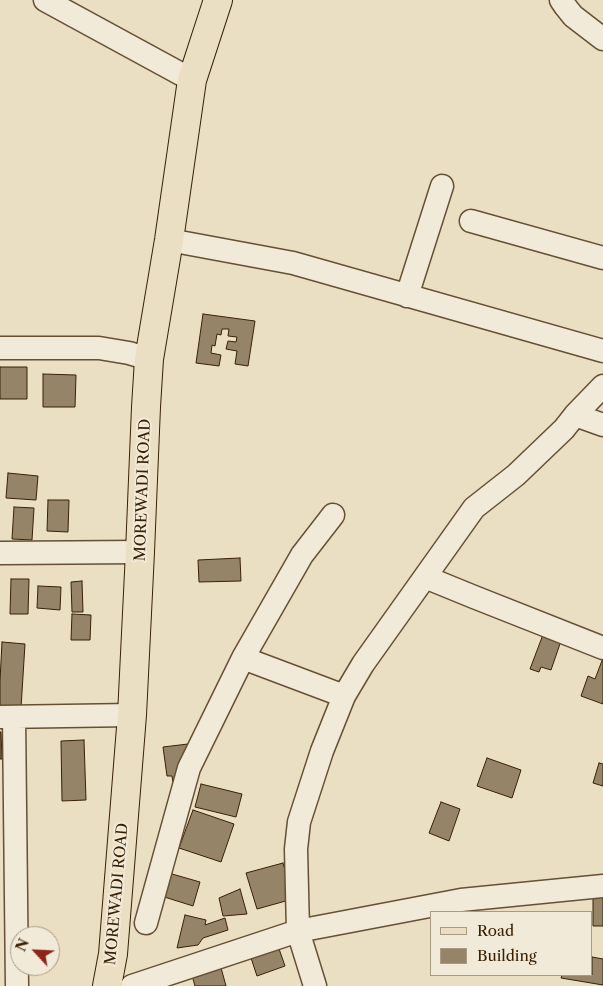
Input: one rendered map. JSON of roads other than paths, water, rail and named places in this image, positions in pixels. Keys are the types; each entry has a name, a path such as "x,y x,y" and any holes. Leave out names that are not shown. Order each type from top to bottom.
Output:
{"main road":[{"name":"MOREWADI ROAD","path":"107,986 113,954 132,715 149,359 192,80 218,0"}],"street":[{"path":"44,0 192,80"},
{"path":"561,0 573,16 603,39"},
{"path":"407,296 442,186"},
{"path":"471,221 603,258"},
{"path":"168,240 293,263 603,351"},
{"path":"0,348 99,348 129,353 149,359"},
{"path":"315,986 298,931 296,849 299,822 322,750 344,696 363,664 474,508 516,475 564,429 603,386"},
{"path":"575,415 603,425"},
{"path":"146,923 189,768 243,658 302,555 333,515"},
{"path":"0,553 140,552"},
{"path":"425,577 603,648"},
{"path":"243,658 344,696"},
{"path":"17,986 8,948 7,717 132,715"},
{"path":"132,986 298,931 461,900 603,886"}]}
